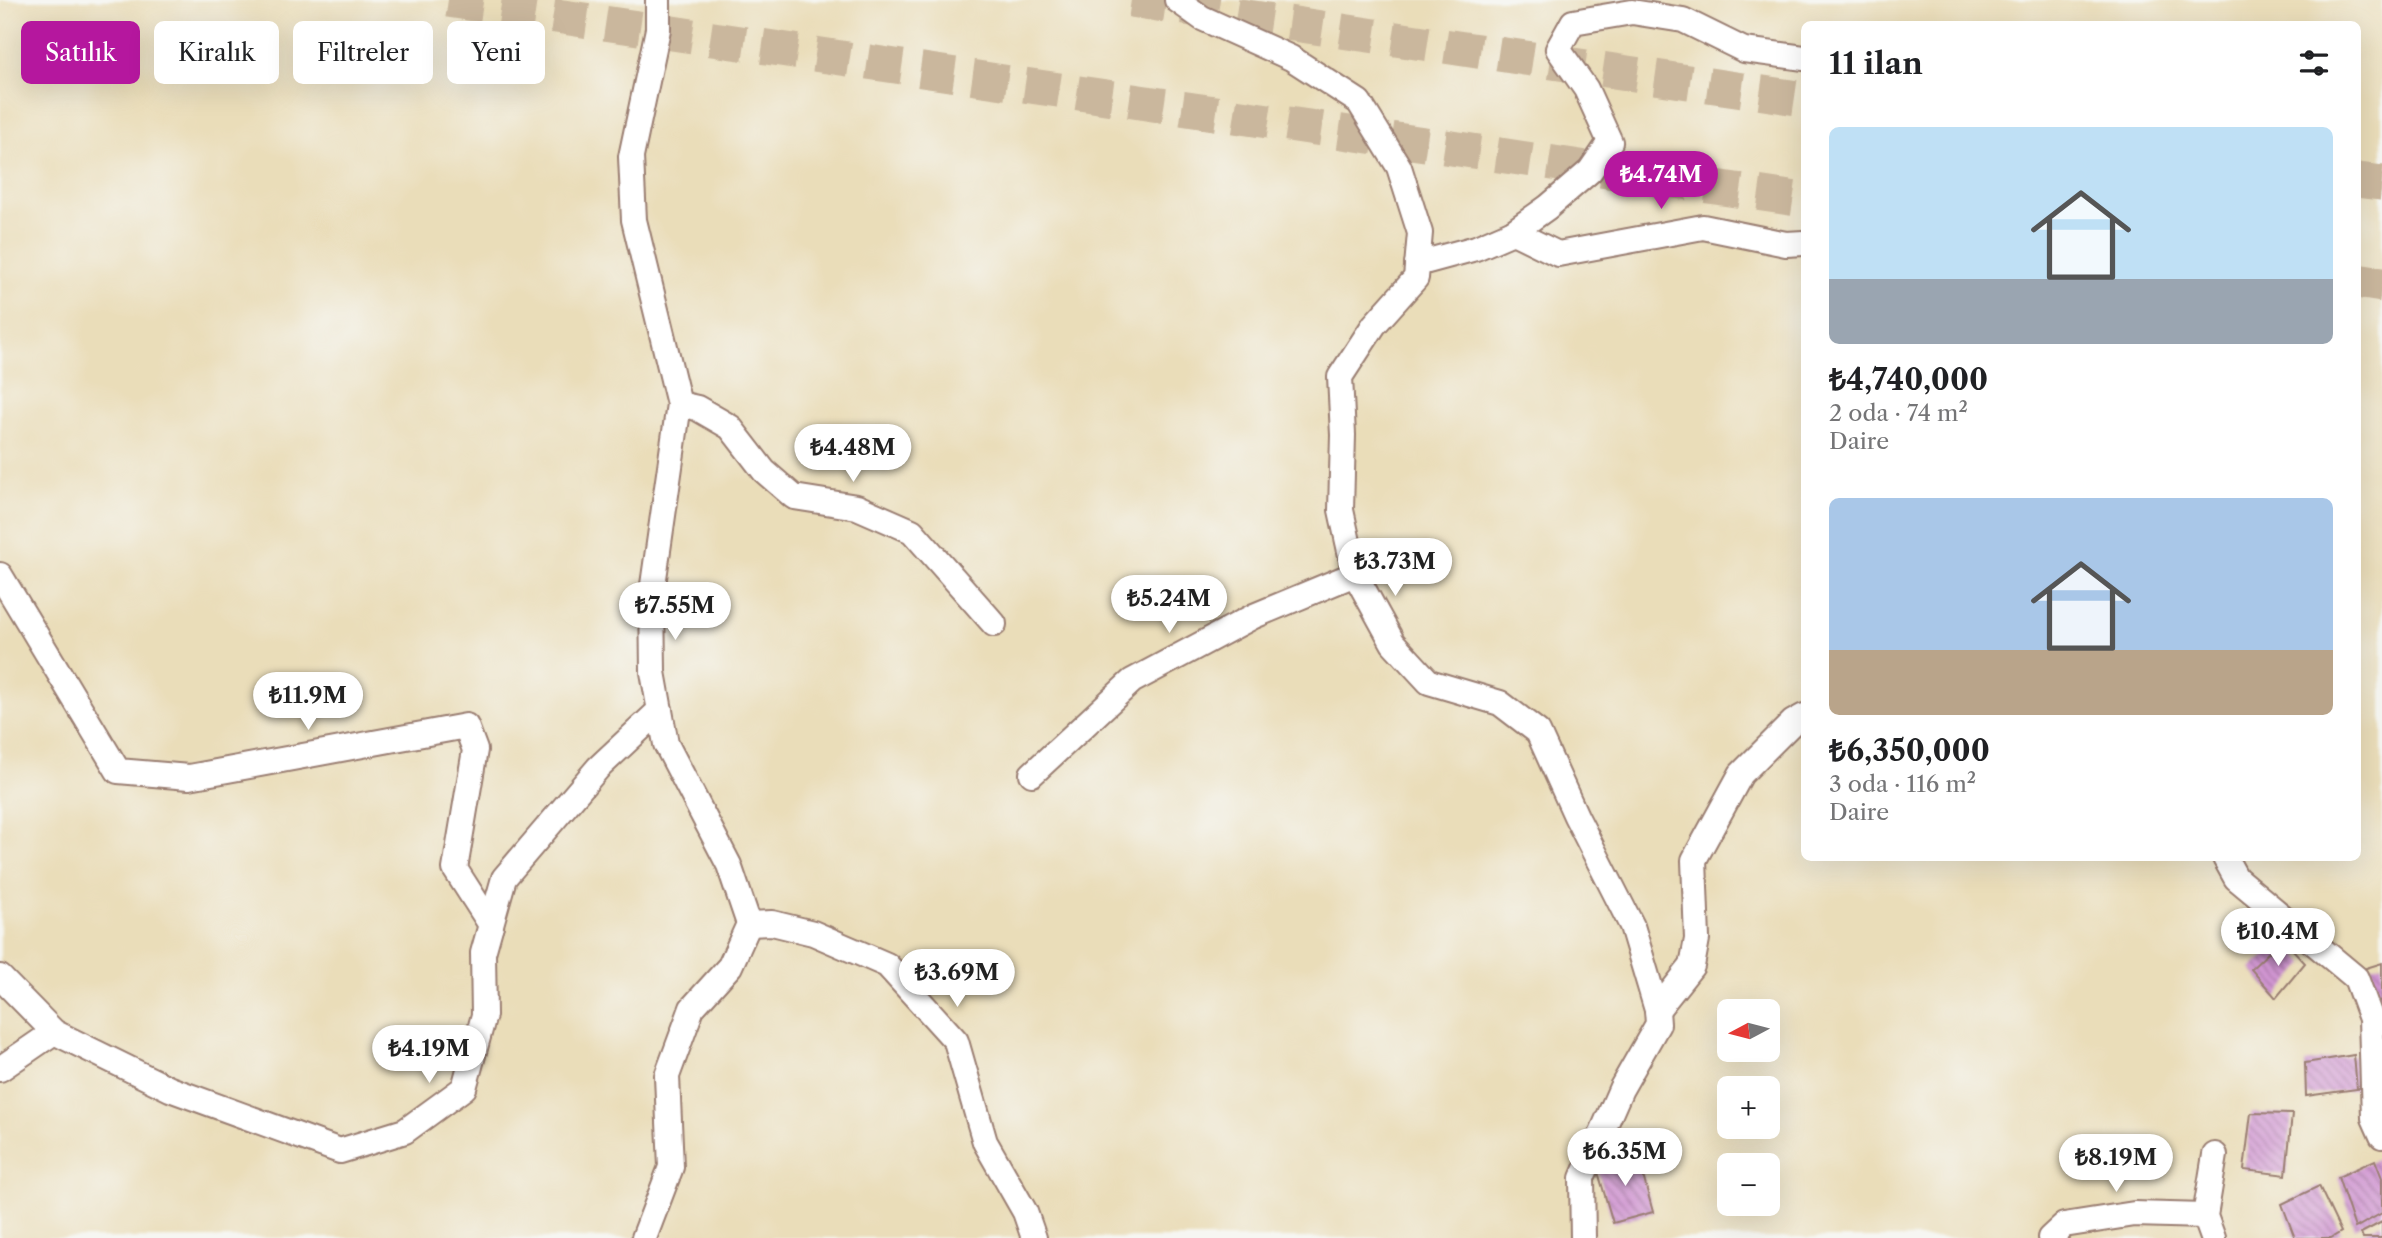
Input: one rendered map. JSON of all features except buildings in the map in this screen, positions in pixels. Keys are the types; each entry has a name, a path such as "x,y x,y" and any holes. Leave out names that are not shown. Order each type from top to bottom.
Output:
{"street":[{"path":"644,1238 671,1167 667,1076 692,1008 730,966 749,924 729,865 666,744 653,672 652,592 679,404 634,220 631,158 658,29 658,0"},
{"path":"1177,0 1202,18 1291,58 1359,102 1399,167 1420,233 1416,278 1374,325 1340,377 1343,435 1340,510 1355,574 1393,643 1429,682 1500,703 1538,732 1576,816 1632,926 1657,1010 1658,1024 1621,1089 1582,1178 1583,1238"},
{"path":"1417,264 1476,248 1513,232 1548,207 1590,170 1609,142 1586,89 1558,49 1573,22 1632,12 1683,20 1745,50 1801,58"},
{"path":"1513,232 1558,254 1703,227 1786,244 1801,243"},
{"path":"679,404 697,408 730,427 764,471 794,498 857,507 912,531 994,624"},
{"path":"1032,774 1132,681 1254,616 1355,574"},
{"path":"0,575 118,771 189,777 466,726 475,750 455,869 491,925"},
{"path":"0,977 54,1032 170,1089 340,1151 405,1131 464,1088 484,1015 482,953 504,878 598,768 660,710"},
{"path":"1657,1010 1692,966 1697,939 1694,860 1741,774 1793,722 1801,718"},
{"path":"2227,861 2236,878 2356,978 2371,1019 2374,1118 2382,1136"},
{"path":"749,924 772,923 813,933 887,965 956,1041 985,1142 1025,1212 1034,1238"},
{"path":"0,1069 54,1032"},
{"path":"2050,1238 2064,1225 2134,1214 2209,1227 2215,1155"}],"tunnel":[{"path":"448,0 1801,200"},
{"path":"1131,0 1801,99"},
{"path":"2361,180 2382,183"},
{"path":"2361,282 2382,285"}]}
